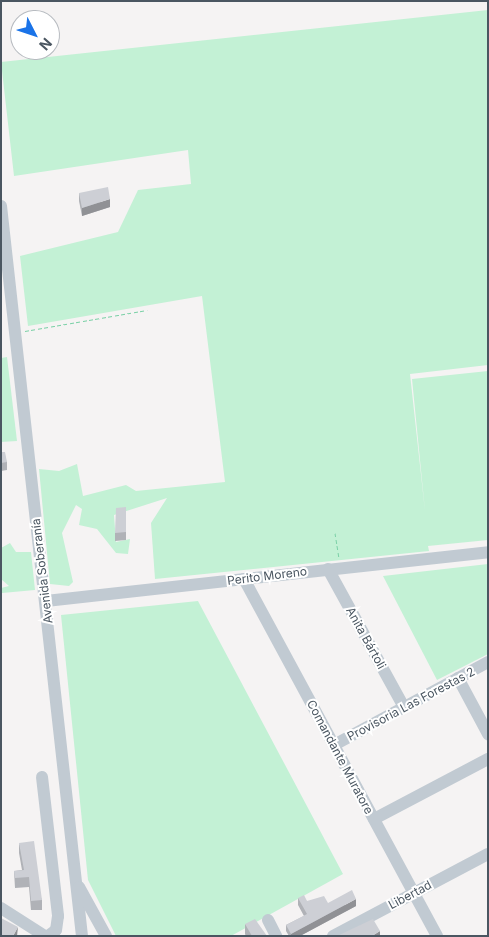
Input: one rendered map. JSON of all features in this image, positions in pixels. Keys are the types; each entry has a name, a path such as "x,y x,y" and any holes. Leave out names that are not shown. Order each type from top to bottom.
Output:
{"street":[{"name":"Avenida Soberanía","path":"1,206 82,936"},
{"name":"Perito Moreno","path":"46,601 488,552"},
{"name":"Anita Bártoli","path":"334,568 404,707"},
{"name":"Comandante Muratore","path":"244,579 436,936"},
{"name":"Provisoria Las Forestas 2","path":"334,745 488,662"},
{"path":"458,678 488,734"},
{"path":"374,819 488,759"},
{"path":"1,908 47,936 56,930 58,916 42,777"},
{"name":"Libertad","path":"333,936 488,854"},
{"path":"76,880 106,936"},
{"path":"268,920 276,936"}],"path":[{"path":"15,333 147,310"},
{"path":"334,568 335,533"}],"green space":[{"path":"488,10 488,365 410,374 425,511 412,379 488,371 488,540 428,546 429,551 155,579 151,523 167,498 114,515 116,542 130,539 128,554 116,553 97,529 79,525 82,509 76,505 62,533 73,582 69,586 50,584 39,469 59,471 77,464 83,496 126,485 136,491 225,482 202,296 28,326 20,256 118,232 138,190 191,184 188,150 14,176 1,62 60,60 60,56"},
{"path":"7,357 17,441 1,442 1,358"},
{"path":"10,543 16,552 31,552 35,590 2,593 1,588 9,586 1,579 1,548"},
{"path":"488,564 488,654 437,680 383,576"},
{"path":"198,601 343,874 231,936 116,936 88,880 61,615"}],"building":[{"path":"108,187 110,199 82,208 79,193"},
{"path":"1,452 5,452 7,462 1,463"},
{"path":"126,507 126,532 115,533 116,508"},
{"path":"34,841 42,900 31,901 29,877 15,878 14,871 24,870 19,843"},
{"path":"352,890 356,899 291,934 286,925 307,914 298,898 304,895 307,901 324,896 328,903"},
{"path":"1,918 18,927 13,936 1,936"},
{"path":"255,919 267,936 252,936 245,924"},
{"path":"373,919 380,931 372,936 337,936"}]}
